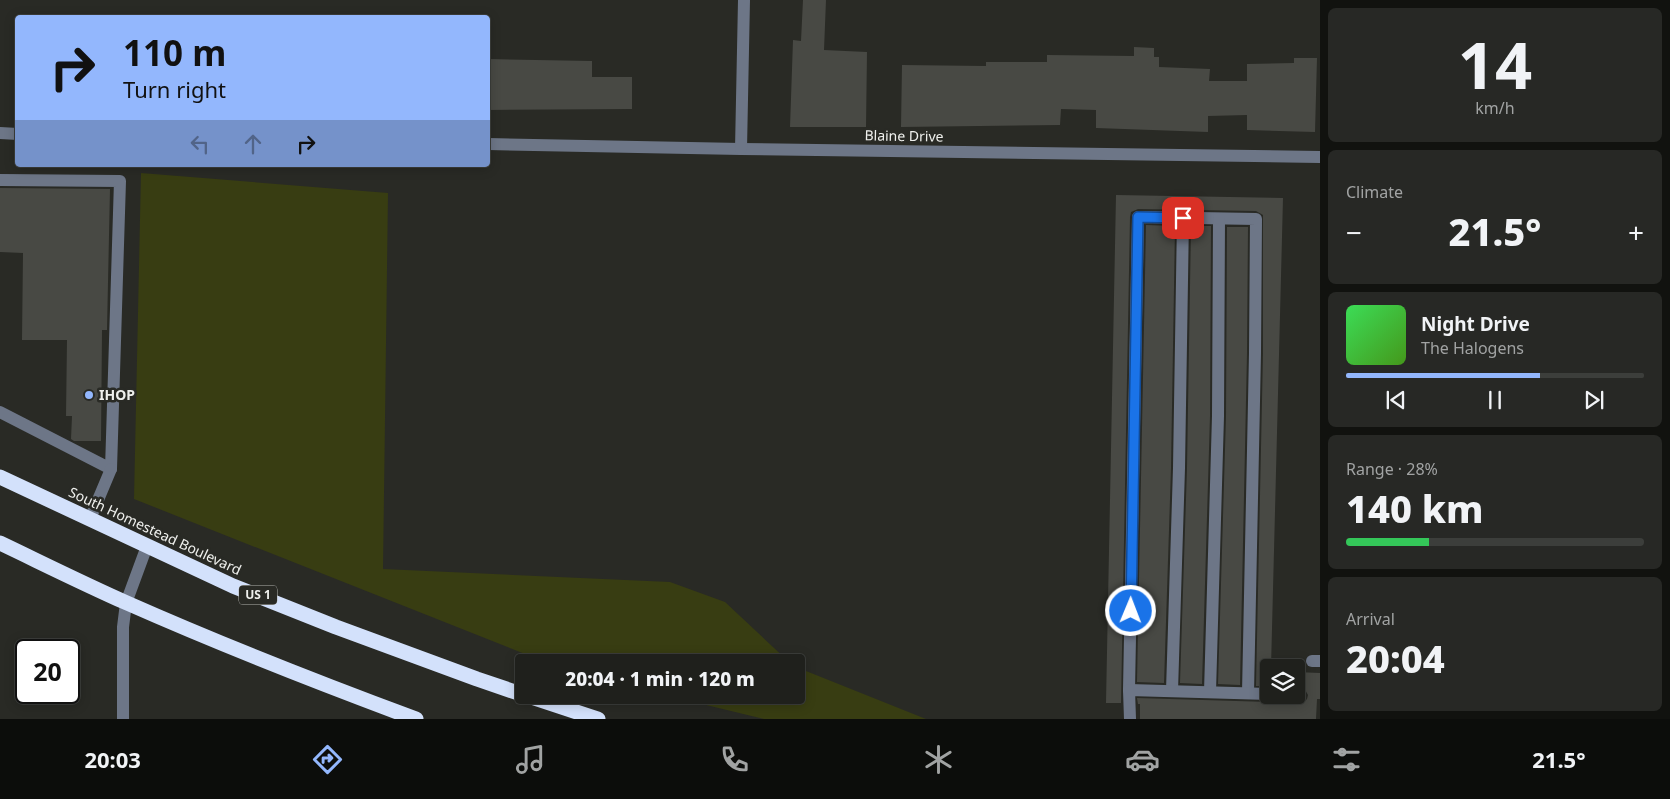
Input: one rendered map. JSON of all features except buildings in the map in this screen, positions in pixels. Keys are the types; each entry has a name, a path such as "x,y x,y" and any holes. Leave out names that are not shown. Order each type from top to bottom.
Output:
{"highway":[{"name":"South Homestead Boulevard","path":"0,477 233,586 336,627 515,692"},
{"path":"0,543 126,603 316,681 416,719"},
{"name":"South Homestead Boulevard","path":"552,704 598,719"}],"street":[{"path":"741,149 744,0"},
{"path":"0,133 15,134"},
{"name":"Blaine Drive","path":"490,144 1320,157"},
{"path":"0,180 120,181 111,469 90,519"},
{"path":"1130,719 1138,217 1256,219 1248,693"},
{"path":"1172,691 1180,458 1183,218"},
{"path":"1210,692 1218,416 1220,219"},
{"path":"0,412 111,469"},
{"path":"123,719 123,628 126,603 147,546"},
{"path":"1129,690 1260,694"}],"green space":[{"path":"141,173 388,193 383,569 670,582 725,602 780,654 525,654 134,499"},
{"path":"805,671 926,719 764,719 702,704 805,704"}],"place":[{"name":"IHOP","path":"89,395"}],"route":[{"path":"1131,611 1138,217 1183,218"}]}
